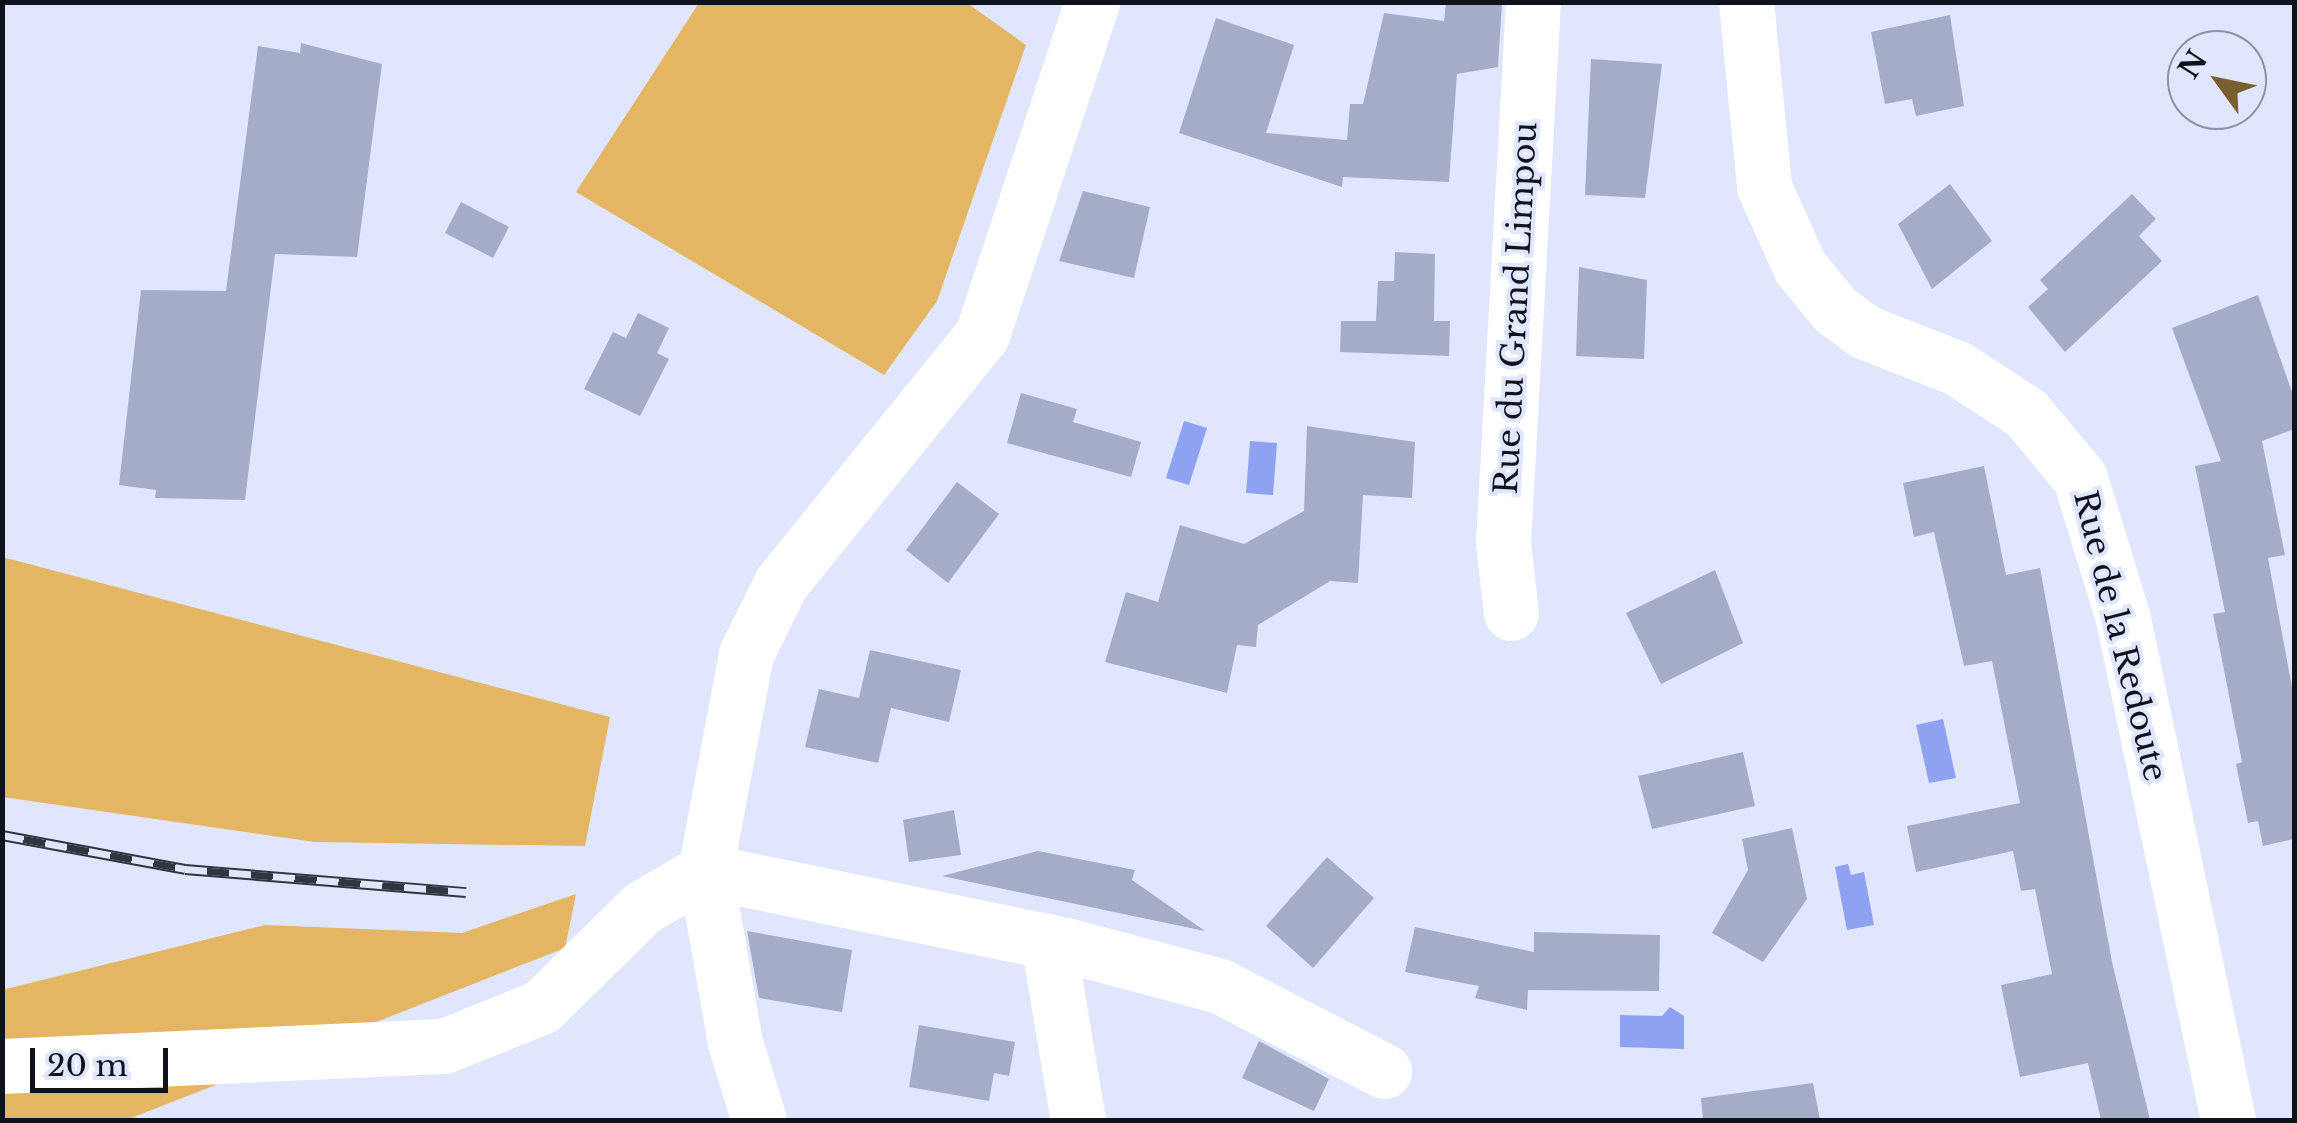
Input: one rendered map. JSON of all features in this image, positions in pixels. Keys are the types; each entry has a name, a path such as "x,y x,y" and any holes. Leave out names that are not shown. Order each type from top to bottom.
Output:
{"street":[{"path":"758,1120 735,1043 705,871 758,621 982,335 1092,2"},
{"name":"Rue du Grand Limpou","path":"1511,614 1503,543 1533,2"},
{"name":"Rue de la Redoute","path":"1746,2 1764,187 1800,268 1835,310 1865,332 1957,368 2026,413 2080,478 2123,619 2228,1120"},
{"path":"2,1066 444,1046 541,1008 643,907 705,871 1048,941 1220,986 1384,1070"},
{"path":"1048,941 1078,1120"}],"shaded area":[{"path":"699,3 967,3 1026,45 937,301 884,375 576,192"},
{"path":"2,557 610,717 585,846 315,842 3,797"},
{"path":"576,894 565,948 126,1120 3,1120 2,990 265,925 462,933"}],"water":[{"path":"1184,421 1207,428 1189,485 1166,478"},
{"path":"1250,441 1277,443 1273,495 1246,493"},
{"path":"1943,719 1956,778 1929,783 1916,725"},
{"path":"1848,864 1851,875 1864,872 1874,925 1847,930 1835,867"},
{"path":"1670,1007 1684,1016 1684,1049 1620,1047 1620,1015 1662,1016"}],"building":[{"path":"1446,2 1502,2 1498,67 1457,74 1449,182 1343,177 1342,187 1179,133 1216,18 1294,45 1266,133 1347,140 1350,104 1363,104 1384,13 1444,21"},
{"path":"1950,15 1964,106 1916,116 1912,99 1885,104 1871,32"},
{"path":"301,43 382,64 357,257 275,254 245,500 155,498 156,490 119,485 141,290 226,291 258,46 300,53"},
{"path":"1591,59 1662,64 1645,198 1585,195"},
{"path":"1950,184 1992,241 1932,289 1898,224"},
{"path":"1083,191 1150,207 1134,278 1059,261"},
{"path":"2132,194 2156,219 2139,236 2162,261 2065,352 2028,307 2048,289 2040,280"},
{"path":"461,202 509,227 493,258 445,233"},
{"path":"1395,252 1435,254 1434,321 1450,321 1449,356 1340,352 1341,321 1376,321 1378,281 1394,281"},
{"path":"1579,267 1647,280 1644,359 1576,356"},
{"path":"2258,295 2294,398 2294,429 2262,441 2285,555 2268,558 2294,698 2294,839 2263,846 2258,821 2248,823 2236,764 2242,762 2213,614 2225,612 2195,466 2221,461 2172,328"},
{"path":"638,313 669,328 657,353 669,359 640,416 584,389 613,332 626,338"},
{"path":"1021,393 1077,409 1073,422 1141,442 1131,477 1007,443"},
{"path":"1307,426 1415,442 1412,498 1363,495 1358,583 1330,581 1258,625 1256,647 1237,645 1227,693 1105,662 1126,592 1158,602 1180,525 1244,544 1304,511"},
{"path":"1984,466 2006,575 2040,568 2112,962 2150,1120 2101,1120 2088,1063 2020,1077 2001,985 2052,974 2035,889 2021,891 2013,851 1916,872 1907,826 2020,803 1992,661 1964,666 1934,532 1914,537 1903,483"},
{"path":"957,482 999,514 948,583 906,550"},
{"path":"1715,570 1743,643 1661,684 1626,613"},
{"path":"870,650 961,670 949,722 891,708 878,763 805,747 819,689 859,698"},
{"path":"1743,752 1755,806 1652,829 1638,776"},
{"path":"954,810 961,855 909,862 903,820"},
{"path":"1792,828 1807,899 1763,962 1712,933 1748,870 1742,839"},
{"path":"1038,851 1135,870 1132,880 1205,931 942,876"},
{"path":"1327,857 1374,898 1313,968 1266,926"},
{"path":"1415,927 1534,952 1534,932 1660,935 1659,991 1528,990 1527,1010 1475,998 1479,986 1405,972"},
{"path":"747,931 852,950 842,1012 759,998"},
{"path":"919,1025 1015,1042 1009,1076 994,1073 989,1101 909,1087"},
{"path":"1259,1041 1329,1079 1314,1111 1242,1078"},
{"path":"1813,1083 1820,1120 1703,1120 1701,1098"}],"railway":[{"path":"2,835 185,869 466,892"}]}
